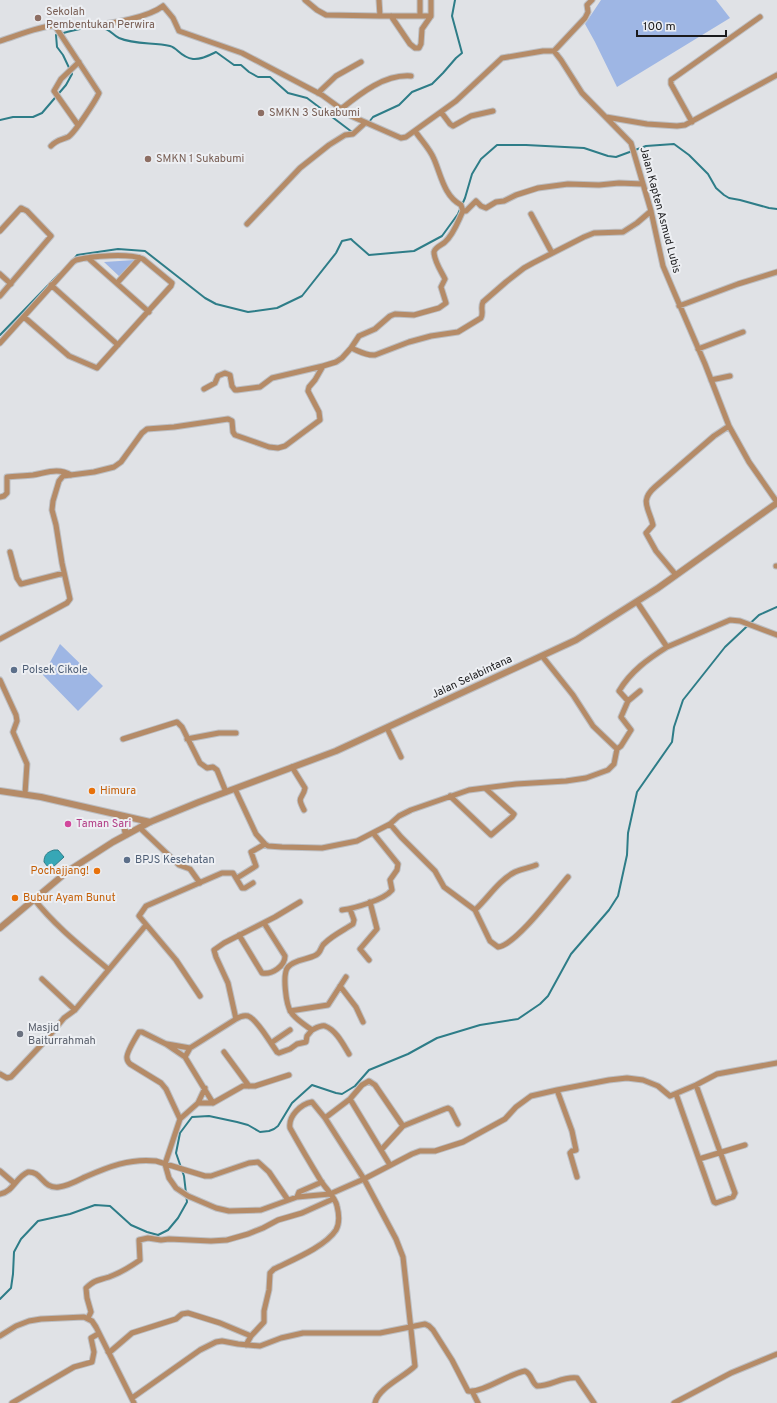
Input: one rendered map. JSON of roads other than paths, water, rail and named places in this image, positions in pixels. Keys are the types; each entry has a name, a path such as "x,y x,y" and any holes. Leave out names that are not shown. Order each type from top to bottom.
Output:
{"street":[{"path":"305,0 326,15 431,16"},
{"path":"379,0 380,16"},
{"path":"420,0 420,15"},
{"path":"391,16 410,44 417,48 421,46 422,29 431,16 431,0"},
{"path":"0,41 34,29 55,26 95,25 140,16 155,11 163,3 180,31 242,53 318,93 351,116 401,138 406,137 415,131 456,101 502,58 543,51 554,51 585,18 588,12 587,5 592,0"},
{"path":"692,122 671,84 671,80 760,17"},
{"path":"51,146 57,140 70,135 99,93 55,26"},
{"name":"Jalan Kapten Asmud Lubis","path":"554,51 582,93 630,141 651,211 663,266 679,306 729,426 749,462 777,503"},
{"path":"78,124 54,91 61,79 79,62"},
{"path":"318,93 336,76 362,62"},
{"path":"605,117 632,122 678,126 692,122 777,75"},
{"path":"341,109 362,93 393,77 411,76"},
{"path":"441,112 453,126 471,116 493,111"},
{"path":"247,224 300,168 329,145 345,135 353,134 366,123"},
{"path":"415,131 434,160 441,181 463,211"},
{"path":"204,389 215,383 218,376 225,373 230,375 232,386 235,390 237,390 260,387 272,378 338,361 351,348 359,336 375,329 390,316 395,314 414,315 435,310 445,305 446,303 441,286 445,279 435,259 434,251 446,242 452,234 463,211 466,211 476,201 481,206 486,208 496,202 504,201 516,195 538,188 568,184 643,184"},
{"path":"0,231 21,208 27,211 51,236 0,296"},
{"path":"351,348 370,356 409,342 431,336 458,332 481,318 481,306 483,302 524,268 594,233 624,232 651,211"},
{"path":"530,214 552,253"},
{"path":"0,342 24,317 51,285 76,260 126,256 140,258 172,283 149,312 96,368 69,356 24,317"},
{"path":"88,258 149,312"},
{"path":"117,283 140,258"},
{"path":"679,306 738,284 777,272"},
{"path":"0,274 11,284"},
{"path":"51,285 118,345"},
{"path":"698,349 742,332"},
{"path":"1,637 69,601 70,596 64,573 52,506 61,478 114,467 121,462 142,432 147,429 174,427 228,418 232,421 232,430 235,435 270,447 282,447 320,420 319,412 308,390 322,366"},
{"path":"711,380 730,376"},
{"path":"676,575 656,551 646,533 653,524 646,499 655,486 714,436 729,426"},
{"path":"0,497 4,496 6,493 7,477 30,476 45,472 62,471 71,475"},
{"name":"Jalan Selabintana","path":"0,928 34,899 86,859 113,842 150,822 336,751 576,640 637,602 777,503"},
{"path":"10,552 17,578 21,584 64,573"},
{"path":"637,602 667,646"},
{"path":"628,701 619,690 637,668 667,646 730,620 740,621 777,635"},
{"path":"542,656 573,695 593,726 618,749"},
{"path":"0,680 16,715 17,721 13,732 27,764 25,794"},
{"path":"235,789 256,834 268,846 289,848 322,848 356,841 390,824 399,816 411,810 469,790 516,784 566,781 586,778 608,770 614,764 618,749 631,730 621,717 628,701 640,691"},
{"path":"123,739 177,722 182,727 200,763 206,768 213,767 216,770 226,792"},
{"path":"387,728 401,757"},
{"path":"187,739 219,733 236,733"},
{"path":"292,767 305,788 304,793 300,798 300,802 304,810"},
{"path":"450,796 491,835 499,830 514,814 486,788"},
{"path":"0,791 25,794 150,822"},
{"path":"122,816 126,835"},
{"path":"390,824 435,871 444,887 475,910 490,941 498,947 510,942 568,877"},
{"path":"140,828 179,865 190,869 200,883"},
{"path":"342,910 350,909 370,902 392,890 390,880 398,867 396,860 373,833"},
{"path":"237,878 256,866 251,852 265,844"},
{"path":"475,910 488,898 496,887 514,873 536,865"},
{"path":"200,996 176,960 139,916 146,906 226,872 233,873 242,888 245,888 253,883"},
{"path":"34,899 44,912 64,932 108,969"},
{"path":"236,1019 228,982 214,952 215,948 264,923 300,902"},
{"path":"369,960 360,949 377,929 370,902"},
{"path":"312,1030 290,1011 285,977 287,968 296,962 316,955 321,951 324,943 353,924 354,920 350,909"},
{"path":"239,935 260,970 266,974 275,970 284,962 285,956 264,923"},
{"path":"0,1074 7,1078 11,1077 45,1041 64,1018 75,1010 146,925"},
{"path":"290,1011 328,1005 346,977"},
{"path":"42,979 75,1010"},
{"path":"340,986 356,1007 363,1022"},
{"path":"185,1057 190,1048 236,1019 244,1016 248,1016 254,1020 279,1053 290,1049 297,1044 305,1043 307,1036 312,1030 325,1026 338,1036 349,1054"},
{"path":"271,1043 290,1030"},
{"path":"180,1119 166,1089 161,1083 130,1064 127,1060 126,1056 139,1032 145,1033 166,1044 185,1057 213,1103"},
{"path":"166,1044 190,1048"},
{"path":"224,1052 248,1086"},
{"path":"205,1088 198,1104 180,1119 165,1164 169,1178 176,1188 212,1206 229,1211 261,1210 297,1197 330,1194 364,1180 390,1165 420,1151 435,1152 463,1142 505,1118 516,1107 531,1096 609,1080 627,1078 643,1080 658,1086 670,1096 717,1074 777,1063"},
{"path":"198,1104 213,1103 237,1088 255,1086 289,1075"},
{"path":"325,1118 350,1099 366,1081 371,1081 402,1126"},
{"path":"676,1094 713,1201 715,1203 733,1197 735,1195 696,1085"},
{"path":"557,1090 574,1138 576,1150 572,1150 570,1153 577,1177"},
{"path":"350,1099 390,1165"},
{"path":"246,1345 251,1336 264,1322 264,1311 269,1290 270,1273 274,1269 312,1250 335,1232 338,1225 339,1219 337,1206 289,1124 293,1114 312,1102 325,1118 364,1180 396,1239 403,1257 415,1366 380,1393 375,1403"},
{"path":"382,1150 402,1126 448,1108 451,1110 458,1124"},
{"path":"699,1159 745,1145"},
{"path":"0,1194 7,1193 20,1176 30,1171 36,1173 48,1186 57,1188 107,1168 129,1162 148,1160 198,1174 211,1176 248,1163 258,1162 269,1172 288,1200"},
{"path":"0,1172 14,1184"},
{"path":"297,1197 299,1192 322,1182"},
{"path":"88,1318 91,1312 86,1288 95,1280 129,1268 140,1260 139,1240 148,1238 161,1240 227,1240 256,1231 278,1220 302,1213 333,1199"},
{"path":"108,1352 132,1333 176,1319 182,1314 188,1314 220,1323 251,1336"},
{"path":"0,1336 16,1326 29,1321 80,1317 88,1318 96,1327 98,1334 133,1400 200,1350 212,1343 222,1341 260,1346 281,1338 303,1333 380,1333 421,1324 430,1326 452,1360 468,1392 525,1370 530,1374 537,1386 543,1386 570,1378 577,1378 594,1403"},
{"path":"12,1403 69,1370 92,1362 94,1352 91,1338 98,1334"},
{"path":"674,1403 731,1373 777,1354"},
{"path":"472,1391 478,1403"}],"waterway":[{"path":"369,122 373,117 399,105 412,92 432,84 462,53 452,16 455,0"},
{"path":"0,120 13,117 33,117 42,113 66,85 72,74 63,55 57,47 56,35 78,29 101,28 125,40 173,47 182,55 193,59 202,58 216,52 234,65 241,65 258,77 270,77 288,93 307,98 352,132 354,131"},
{"path":"359,131 366,125"},
{"path":"73,260 77,255 118,249 145,251 205,298 216,304 248,312 277,308 302,296 336,253 342,241 351,239 369,255 414,251 442,236 458,214 465,198 472,174 481,159 497,145 584,148 608,156 616,157 646,146 674,144 689,155 708,174 716,188 724,195 729,198 777,209"},
{"path":"0,335 59,274"},
{"path":"0,1299 11,1288 14,1252 21,1239 38,1221 70,1214 95,1205 110,1206 131,1225 147,1232 158,1235 168,1230 178,1218 187,1202 184,1176 176,1153 180,1133 192,1117 209,1116 248,1125 260,1132 269,1131 278,1126 292,1103 312,1085 342,1094 355,1086 369,1070 408,1054 437,1038 480,1025 518,1019 540,1004 548,996 571,954 609,910 618,896 627,855 628,833 637,792 672,742 674,727 683,700 725,647 759,615 777,607"}],"place":[{"name":"Sekolah Pembentukan Perwira","path":"38,18"},
{"name":"SMKN 3 Sukabumi","path":"261,113"},
{"name":"SMKN 1 Sukabumi","path":"148,159"},
{"name":"Polsek Cikole","path":"14,670"},
{"name":"Himura","path":"92,791"},
{"name":"Taman Sari","path":"68,824"},
{"name":"BPJS Kesehatan","path":"127,860"},
{"name":"Pochajjang!","path":"97,871"},
{"name":"Bubur Ayam Bunut","path":"15,898"},
{"name":"Masjid Baiturrahmah","path":"20,1034"}]}
